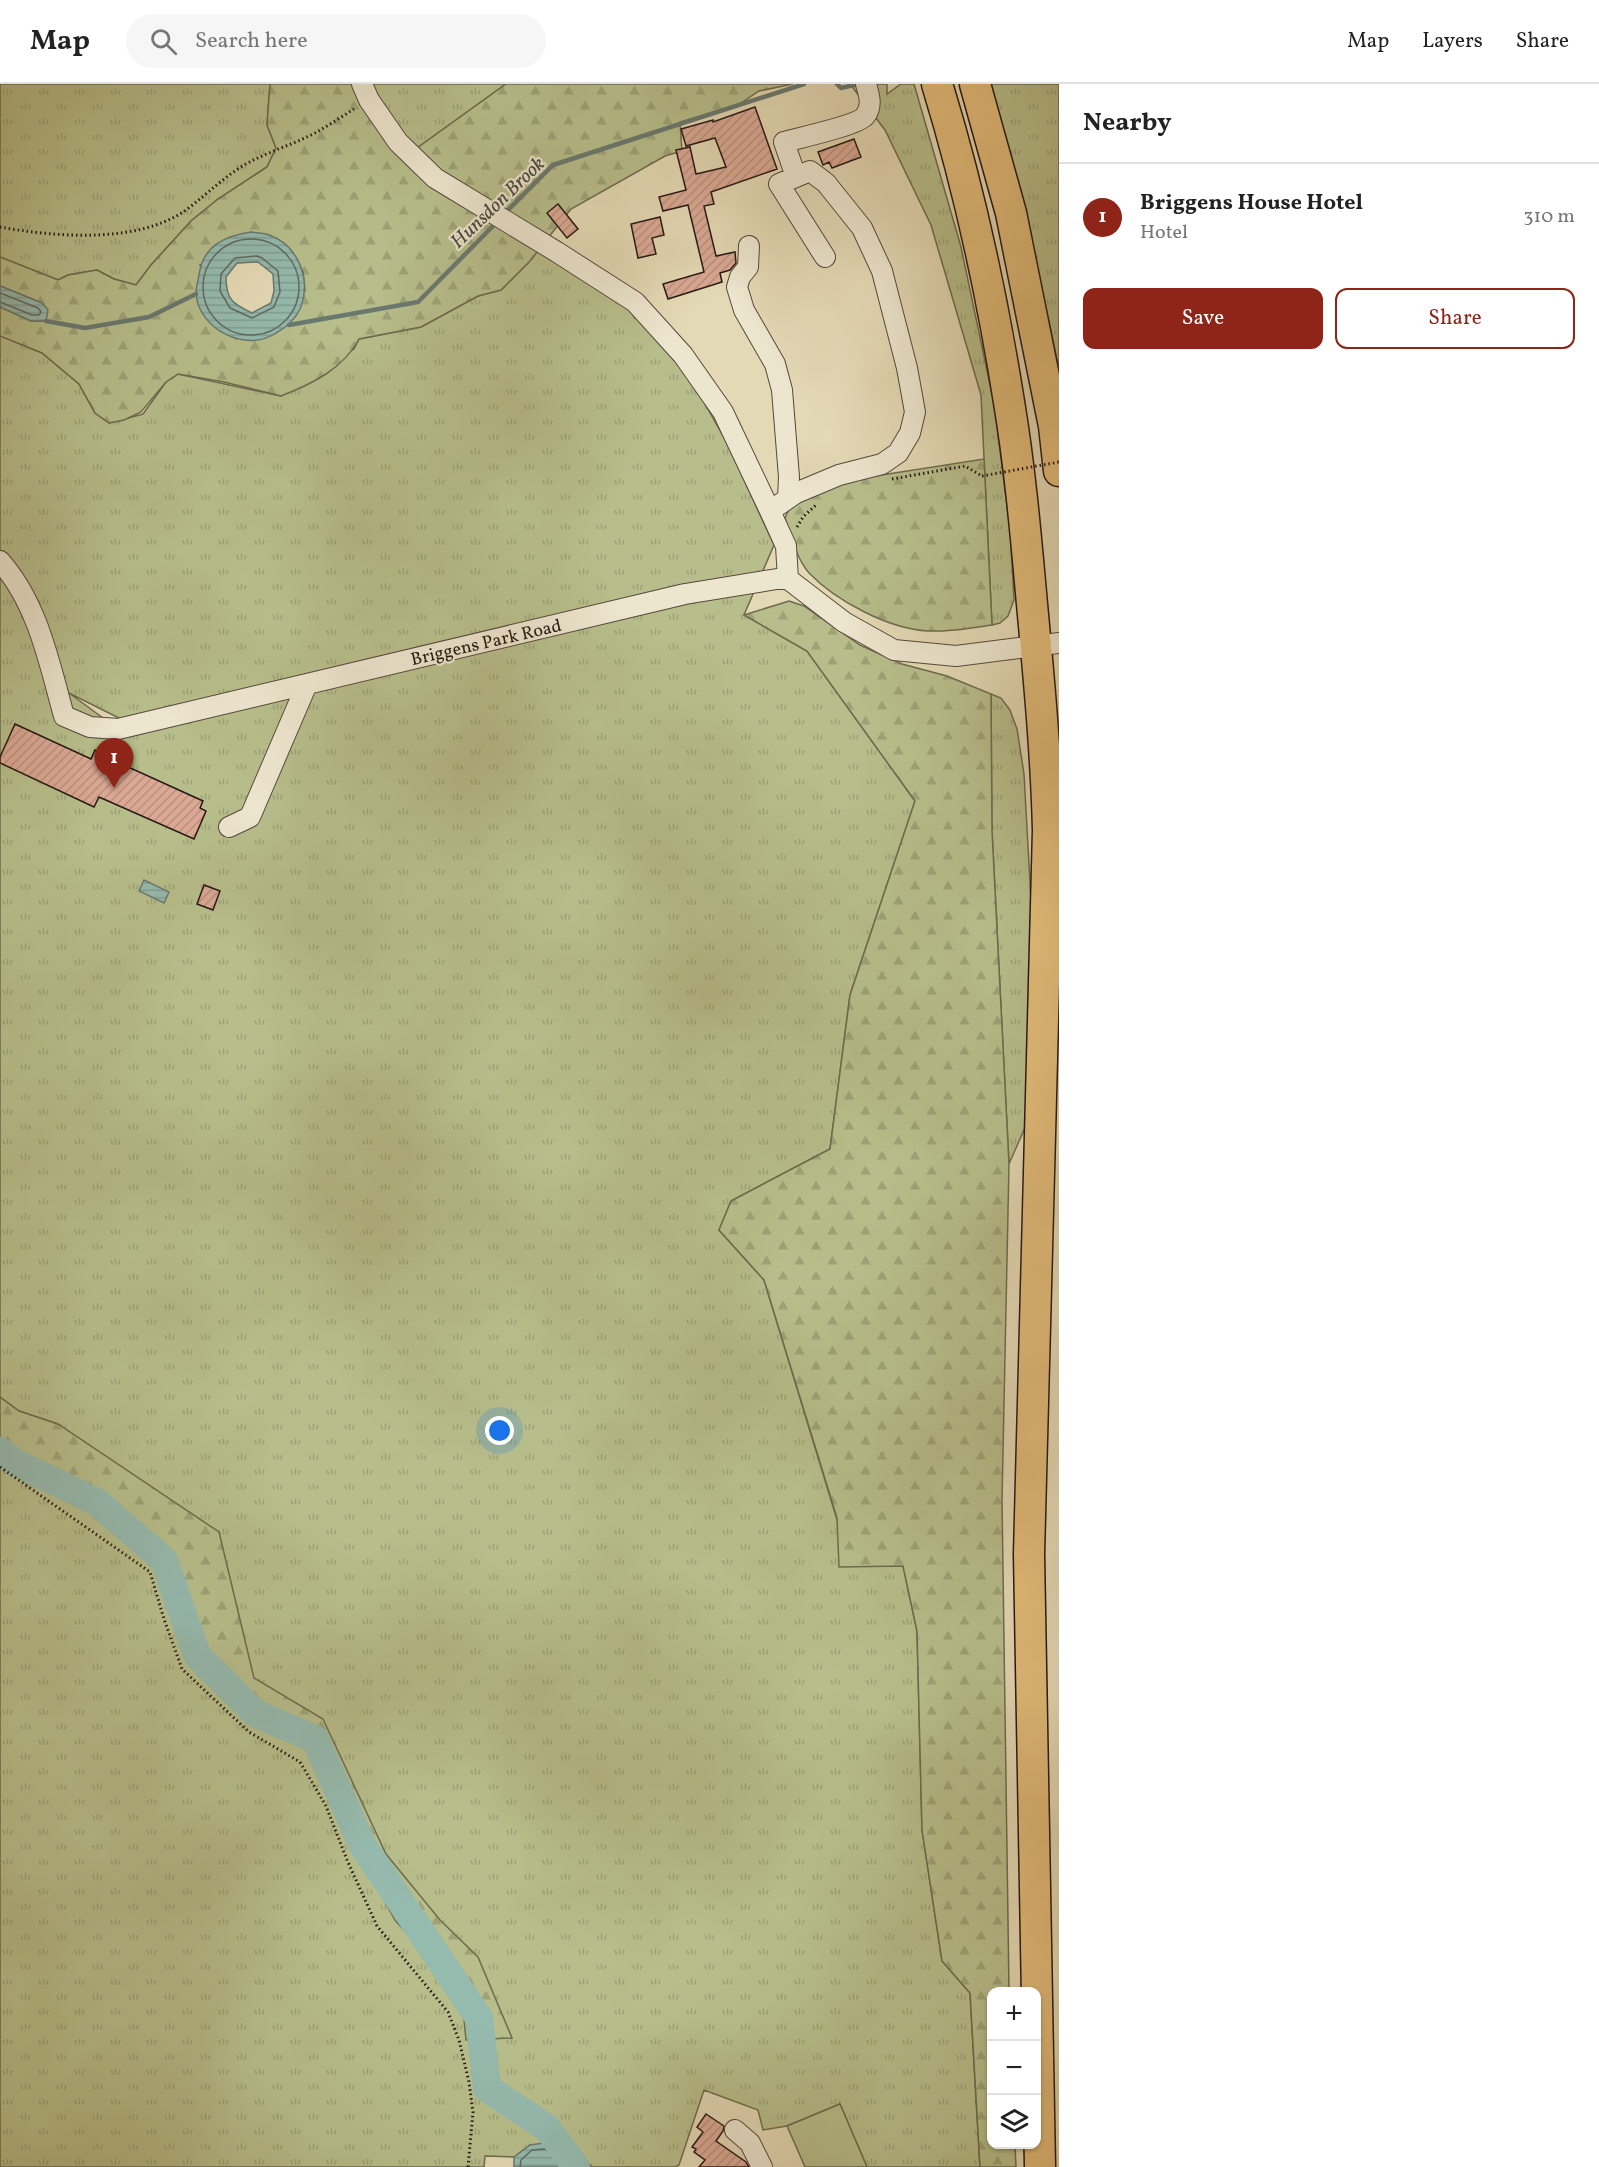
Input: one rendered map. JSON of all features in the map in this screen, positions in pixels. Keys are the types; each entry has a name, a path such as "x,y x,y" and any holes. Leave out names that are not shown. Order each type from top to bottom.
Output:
{"highway":[{"path":"937,84 973,214 1010,402 1025,524 1048,645 1046,747 1048,830 1029,1554 1040,2167"},
{"path":"975,84 1011,213 1052,415 1059,471"}],"street":[{"path":"796,177 784,142 852,123 864,117 870,104 867,86"},
{"path":"366,92 398,142 435,178 635,302 683,355 723,412 770,511 786,546 788,579 844,622 894,650 956,656 1048,645"},
{"path":"770,511 796,493 839,476 882,464 898,453 910,433 915,412 907,368 882,271 862,228 826,183 810,171 779,184 825,257"},
{"path":"749,246 748,267 740,277 737,287 744,310 775,364 783,390 789,477 788,498"},
{"name":"Briggens Park Road","path":"0,561 26,599 42,636 64,716 90,727 118,729 685,594 788,579"},
{"path":"230,826 250,817 307,684"},
{"path":"735,2130 750,2142 762,2167"}],"path":[{"path":"0,227 62,235 113,233 153,227 185,210 243,166 263,154 314,133 366,92"},
{"path":"885,480 965,466 982,476 1059,462"},
{"path":"786,546 803,517 818,502"},
{"path":"0,1467 150,1572 182,1669 249,1732 300,1762 326,1806 377,1926 448,2012 459,2040 473,2112 468,2167"}],"green space":[{"path":"0,84 270,84 267,125 276,148 267,167 218,199 191,221 136,285 114,279 97,270 68,275 58,280 0,257"},
{"path":"270,84 360,84 410,153 506,84 793,84 759,91 738,105 680,122 682,151 665,156 571,209 529,262 501,290 478,296 421,327 359,339 344,359 326,374 281,396 178,374 166,382 141,412 124,420 109,423 95,413 79,384 42,353 0,336 0,307 31,321 46,321 42,303 0,286 0,257 58,280 68,275 97,270 114,279 136,285 191,221 218,199 267,167 276,148 267,125","holes":["297,259 303,272 305,291 236,339 200,265"]},
{"path":"360,84 506,84 410,153"},
{"path":"850,84 887,84 887,94 901,84 914,84 961,247 994,404 1010,529 1014,600 1008,616 1000,623 992,625 981,395 931,225 885,130"},
{"path":"987,84 1059,84 1059,368 1035,259"},
{"path":"541,247 632,308 679,358 727,443 774,545 744,615 807,651 915,801 850,995 830,1149 731,1201 719,1230 764,1280 838,1523 903,1566 917,1631 922,1830 942,1961 970,1993 980,2167 867,2167 840,2104 787,2126 763,2130 758,2110 704,2090 679,2165 675,2167 592,2167 574,2148 530,2145 514,2157 485,2156 484,2167 0,2167 0,1429 58,1424 19,1411 0,1397 0,335 42,353 79,384 95,413 109,423 143,414 166,382 178,374 281,396 354,349 359,339 421,327 478,296 501,290","holes":["69,693 125,721 118,729"]},
{"path":"984,459 992,625 960,630 928,631 897,625 864,612 834,594 809,573 801,561 785,518 798,488"},
{"path":"789,601 804,606 860,645 902,664 947,676 991,694 992,831 1009,1164 1002,1500 1009,1987 987,1987 987,2149 1015,2149 1016,2167 980,2167 970,1993 942,1961 922,1830 917,1631 903,1566 839,1567 837,1518 764,1280 719,1230 731,1201 830,1149 850,995 915,801 807,651 744,615"},
{"path":"991,694 1001,698 1010,710 1017,729 1024,774 1031,900 1027,1123 1009,1164 992,831"},
{"path":"0,1397 19,1411 58,1424 219,1532 254,1678 323,1719 386,1854 440,1920 478,1957 512,2038 466,2040 463,2009 431,1961 395,1920 359,1855 310,1748 252,1718 194,1661 161,1563 96,1507 0,1458"},
{"path":"840,2104 867,2167 805,2167 787,2126"}],"water":[{"path":"251,232 269,235 288,247 300,264 304,285 301,307 294,319 264,339 252,340 238,339 215,327 205,318 196,293 201,265 210,250 216,244 232,236","holes":["258,262 273,274 274,291 271,303 252,313 235,304 229,296 226,277 237,263"]},
{"path":"0,286 42,303 48,310 46,321 31,321 0,307"},
{"path":"144,880 169,892 164,903 139,891"},
{"path":"544,2143 574,2148 592,2167 514,2167 514,2157 530,2145"}],"building":[{"path":"755,107 777,169 711,192 714,204 704,206 716,256 735,252 736,263 730,270 720,273 722,282 668,299 663,284 704,272 688,205 663,211 659,197 686,190 676,150 690,147 696,174 726,167 715,138 686,146 681,129 713,120 713,122"},
{"path":"854,139 861,157 832,168 829,162 823,165 818,152"},
{"path":"558,204 578,229 567,238 547,213"},
{"path":"660,217 664,235 652,238 656,254 638,258 631,224"},
{"path":"15,724 91,759 95,750 203,801 200,808 206,811 194,839 99,797 94,807 0,763 0,757"},
{"path":"204,885 220,891 213,910 197,904"},
{"path":"706,2114 724,2126 716,2141 746,2162 749,2167 699,2167 705,2160 694,2152 696,2149 692,2147 703,2132 697,2127"}],"waterway":[{"name":"Hunsdon Brook","path":"504,214 553,165 804,84"},
{"name":"Hunsdon Brook","path":"837,84 841,88 858,84"},
{"name":"Hunsdon Brook","path":"289,325 418,302 496,223"},
{"path":"46,321 85,328 149,317 196,294"},
{"path":"0,1451 14,1462 97,1502 164,1560 197,1655 256,1714 315,1739 363,1846 479,2018 487,2088 547,2128 576,2167"}],"place":[{"name":"Briggens House Hotel","path":"114,788"}]}
